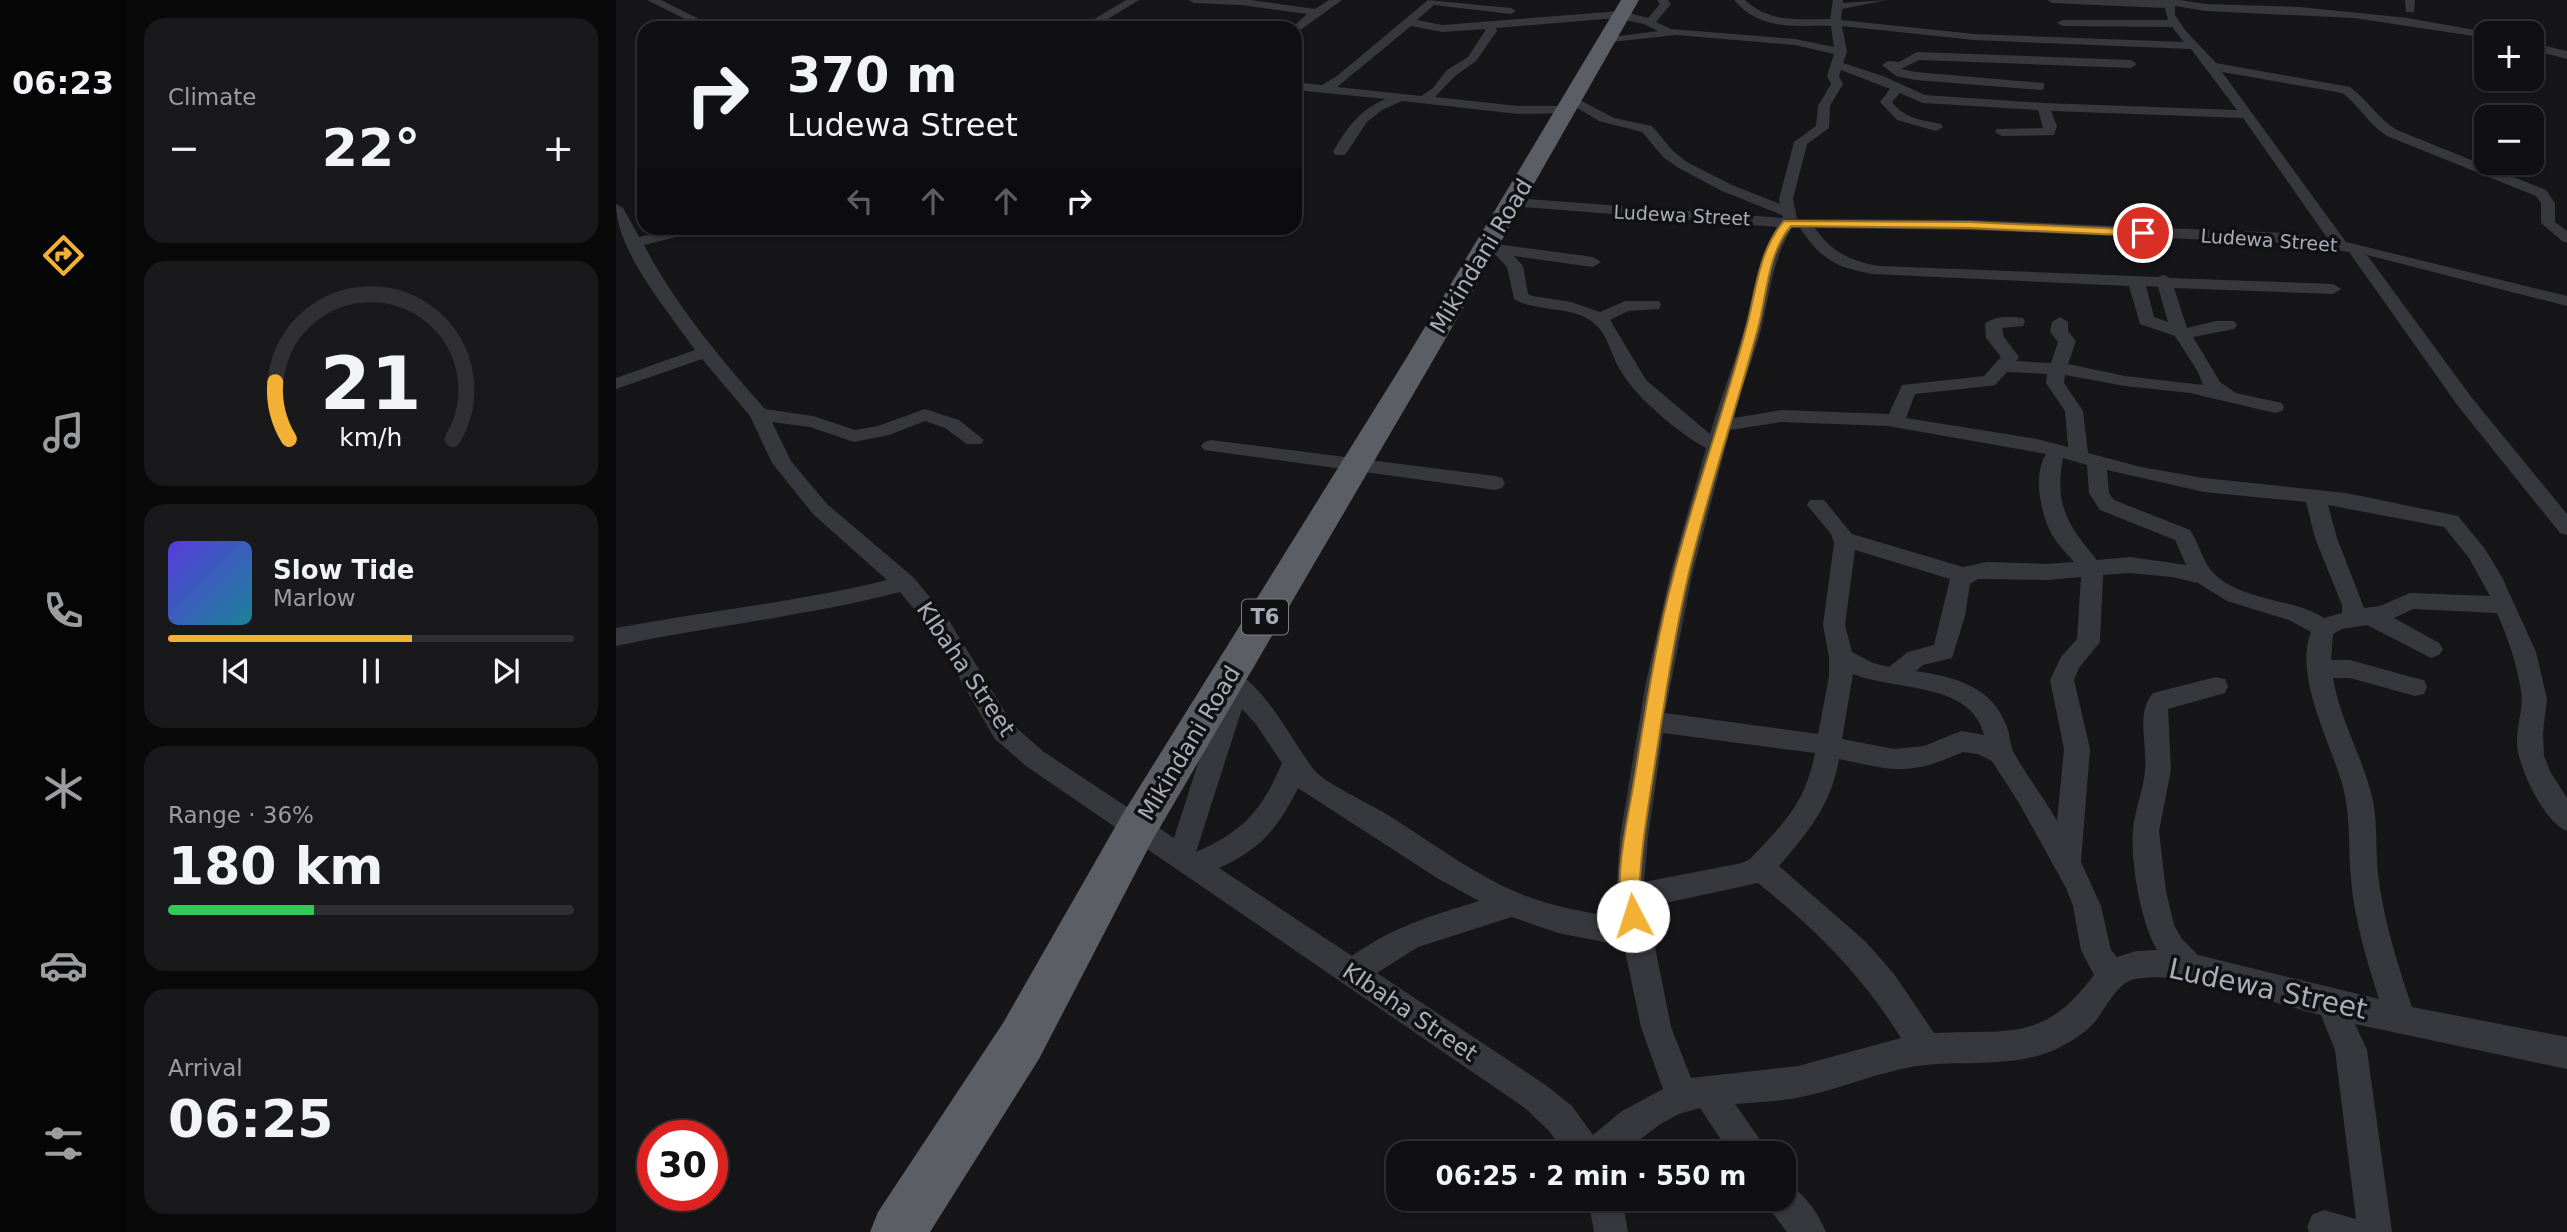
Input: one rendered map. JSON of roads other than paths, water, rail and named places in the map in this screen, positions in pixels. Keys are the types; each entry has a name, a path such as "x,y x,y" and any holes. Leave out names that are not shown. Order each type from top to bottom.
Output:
{"highway":[{"name":"Mikindani Road","path":"898,1232 1021,1041 1137,828 1235,684 1355,467 1494,244 1513,202 1569,106 1611,16"}],"street":[{"path":"652,0 697,21"},
{"path":"1097,21 1134,0"},
{"path":"1194,0 1235,1 1316,12"},
{"path":"1302,25 1316,12 1337,0"},
{"path":"1409,21 1423,26 1444,28 1611,16 1664,8 1666,4 1662,0"},
{"path":"1740,0 1749,12 1763,19 1791,23 1882,0"},
{"path":"2074,42 2051,0 2169,2 2341,15 2472,32"},
{"path":"1323,90 1340,79 1430,1 1611,16 1668,32"},
{"path":"2169,2 2170,15 2175,23 2211,65 2245,114 2347,246"},
{"path":"1421,101 1432,95 1451,73 1472,59 1494,24 1514,7"},
{"path":"1837,10 1933,35 2193,46"},
{"path":"1794,220 1786,199 1801,142 1824,124 1823,109 1837,84 1833,76 1840,58 1837,10"},
{"path":"1611,16 1668,32 1796,42 1840,58 1923,99 2043,107 2245,114"},
{"path":"2063,23 2150,26 2175,23"},
{"path":"2544,49 2566,54"},
{"path":"1840,58 1890,66 1902,65 1917,56 2131,64"},
{"path":"2211,65 2350,92 2382,127 2541,192 2548,203 2546,219 2550,227 2567,238"},
{"path":"1890,66 1916,76 2040,86"},
{"path":"1302,87 1518,110 1569,106 1612,121 1645,128 1667,154 1679,163 1794,220 1836,257 1880,271 2003,278 2164,280 2333,289"},
{"path":"1897,88 1886,102 1893,112 1908,121 1936,127"},
{"path":"1340,152 1357,123 1383,104 1400,99"},
{"path":"2003,132 2049,132 2050,126 2043,107"},
{"name":"Ludewa Street","path":"1513,202 1794,220 2287,238 2347,246 2567,301"},
{"name":"KIbaha Street","path":"616,208 652,276 705,352 759,414 782,463 820,509 905,583 940,625 1004,732 1035,759 1536,1097 1560,1118 1577,1141"},
{"path":"1738,1141 1695,1094 1656,1027 1630,898 1634,837 1654,722 1658,682 1681,575 1719,435 1752,330 1773,245 1794,220"},
{"path":"635,243 667,235"},
{"path":"1494,244 1593,262"},
{"path":"1494,244 1515,266 1517,291 1522,298 1580,309 1600,319 1615,335 1622,357 1642,386 1706,440 1780,416 1849,416 2078,455 2204,485 2315,496 2451,521 2488,572 2523,643 2534,693 2529,735 2532,762 2546,790 2567,819"},
{"name":"Ludewa Street","path":"2347,246 2465,402 2567,528"},
{"path":"2136,280 2146,320 2182,333 2211,325 2228,325"},
{"path":"2164,280 2182,333 2209,374 2212,385 2231,398"},
{"path":"2140,301 2160,303 2172,308"},
{"path":"1600,319 1625,306 1653,305"},
{"path":"1895,422 1908,389 1986,382 2008,361 2010,353 1995,338 1993,324 2017,321"},
{"path":"2060,322 2059,332 2067,341 2057,368 2055,383 2070,403 2075,415 2078,455 2103,502 2112,508 2183,535 2205,577"},
{"path":"616,384 705,352"},
{"path":"2002,366 2057,368 2125,381 2190,388 2275,407"},
{"path":"759,414 813,422 854,436 882,431 925,415 952,424 974,440"},
{"path":"1211,446 1495,484"},
{"path":"2067,862 2076,786 2077,749 2062,680 2069,663 2088,642 2092,569 2060,530 2051,502 2050,476 2053,458 2078,455"},
{"path":"2315,496 2326,538 2353,605 2353,616 2431,649"},
{"path":"1817,505 1844,539 1964,575 1987,570 2039,572 2144,565 2205,577 2250,602 2301,615 2324,629"},
{"path":"1630,898 1747,875 1760,868 1798,826 1815,800 1841,677 1834,625 1844,539"},
{"path":"1894,676 1916,658 1944,652 1954,616 1958,586 1964,575"},
{"path":"616,637 701,620 846,598 905,583"},
{"path":"2400,1017 2383,965 2365,882 2360,804 2356,786 2333,726 2321,673 2318,653 2324,629 2336,622 2359,618 2417,600 2504,606"},
{"path":"1611,1141 1655,1109 1695,1094 1809,1080 1883,1058 1926,1049 1998,1046 2044,1039 2059,1031 2090,1005 2101,986 2113,974 2101,960 2091,933 2087,906 2067,862 2001,754 1991,719 1967,695 1948,685 1868,671 1840,657"},
{"path":"2321,673 2333,668 2350,669 2415,687"},
{"path":"1235,684 1264,716 1307,780 1462,878 1512,904 1558,920 1636,935"},
{"path":"1187,862 1235,684"},
{"path":"2190,967 2172,949 2160,929 2151,891 2146,831 2158,770 2156,707 2162,700 2216,686"},
{"path":"1654,722 1800,740 1894,760 1927,756 1961,741 1983,745 2001,754"},
{"path":"1187,862 1241,842 1266,822 1281,800 1294,764"},
{"path":"1760,868 1812,909 1843,938 1870,968 1926,1049"},
{"path":"1353,973 1390,946 1412,935 1512,904"},
{"name":"Ludewa Street","path":"2113,974 2145,964 2190,967 2331,1003 2500,1041 2567,1053"},
{"path":"2331,1003 2351,1050 2375,1232"},
{"path":"1607,1211 1611,1232"},
{"path":"1792,1211 1809,1232"}]}
